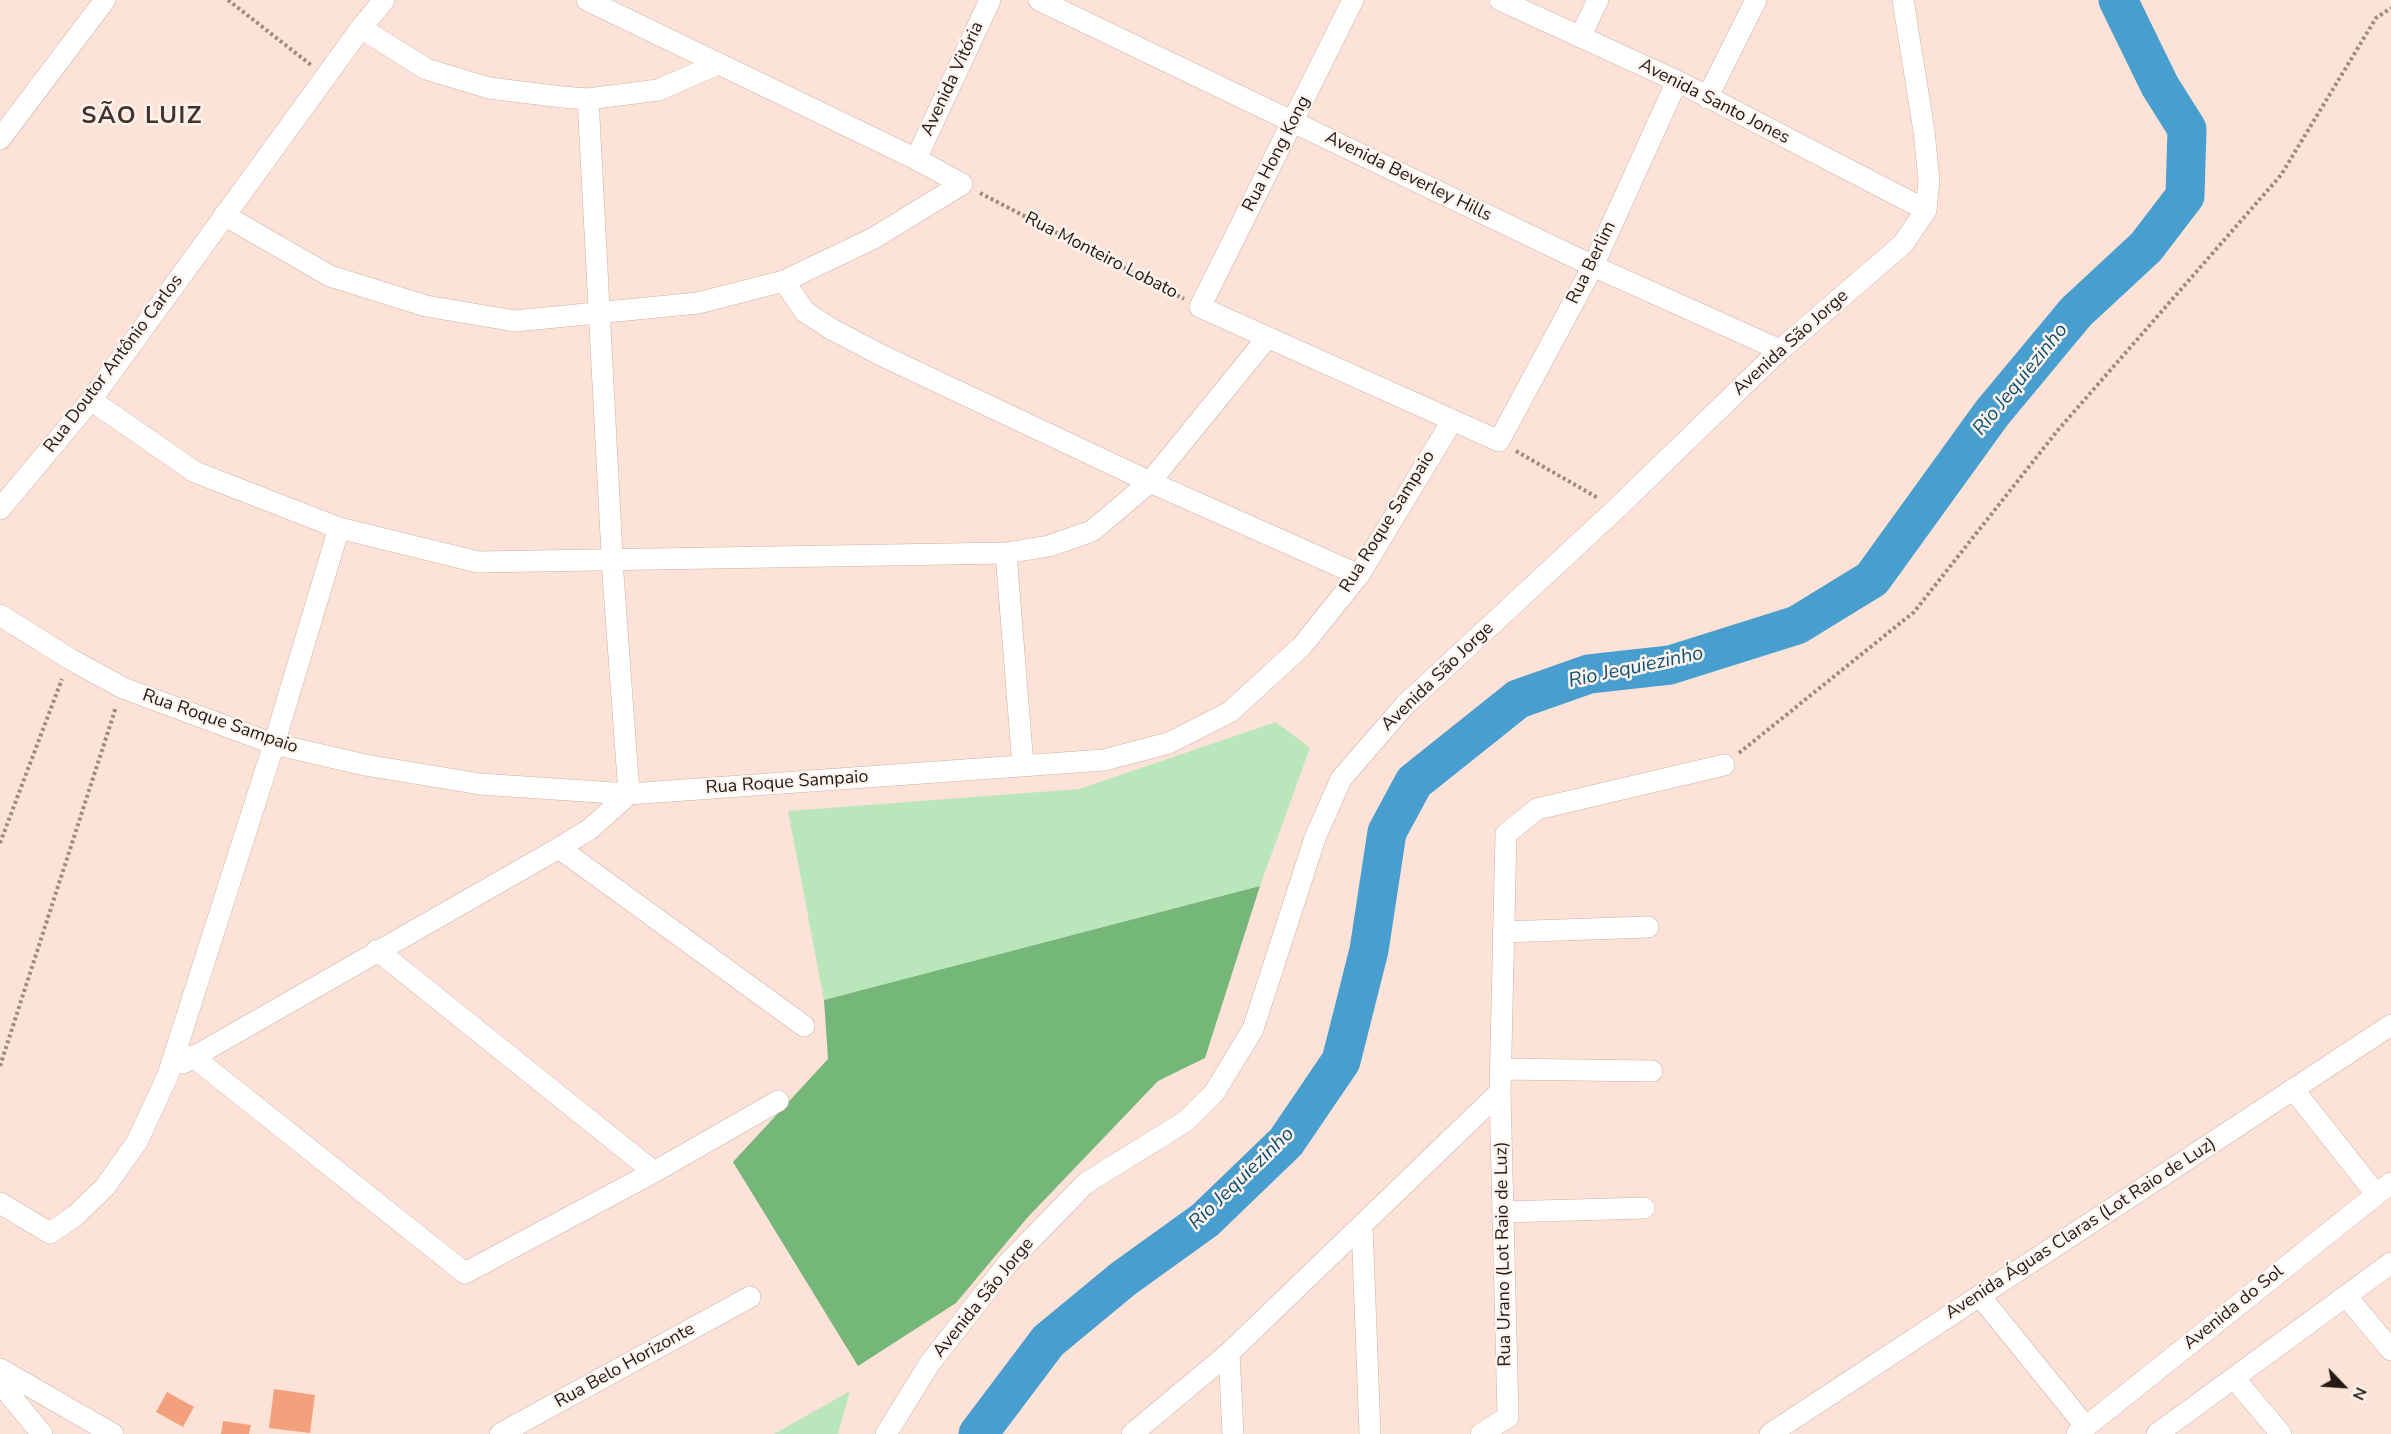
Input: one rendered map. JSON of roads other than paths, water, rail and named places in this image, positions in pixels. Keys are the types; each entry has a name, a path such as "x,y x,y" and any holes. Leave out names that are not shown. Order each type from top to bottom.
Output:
{"street":[{"path":"0,139 105,0"},
{"name":"Rua Doutor Antônio Carlos","path":"0,509 91,400 224,214 384,0"},
{"path":"224,214 330,276 426,306 515,321 698,303 784,281 874,238 962,184 916,159 718,64 620,7 587,0"},
{"name":"Avenida Vitória","path":"916,159 990,0"},
{"name":"Avenida Beverley Hills","path":"1039,0 1593,266 1780,350"},
{"name":"Rua Hong Kong","path":"1267,338 1200,307 1353,0"},
{"name":"Avenida Santo Jones","path":"1500,0 1677,81 1926,210"},
{"path":"1580,37 1599,0"},
{"path":"1707,98 1756,0"},
{"name":"Avenida São Jorge","path":"886,1434 930,1363 1009,1262 1086,1184 1186,1121 1214,1093 1253,1029 1315,838 1341,779 1405,705 1616,509 1780,350 1903,244 1926,210 1929,180 1924,131 1903,0"},
{"path":"361,28 426,69 489,88 588,99 658,90 718,64"},
{"name":"Rua Berlim","path":"1452,421 1499,441 1593,266 1677,81"},
{"path":"168,1075 192,1056 559,848 590,829 629,794 613,561 588,99"},
{"path":"784,281 805,312 833,330 885,357 1150,482 1359,575"},
{"path":"91,400 195,472 339,528 478,561 613,561 1006,553 1049,546 1092,531 1150,482 1267,338 1452,421"},
{"name":"Rua Roque Sampaio","path":"0,615 70,659 123,688 274,744 364,765 480,784 629,794 1104,759 1169,743 1230,712 1302,646 1359,575 1452,421"},
{"path":"0,1203 50,1233 75,1216 105,1187 137,1142 168,1075 274,744 339,528"},
{"path":"1006,553 1023,766"},
{"name":"Rua Urano (Lot Raio de Luz)","path":"1481,1434 1508,1417 1500,1092 1506,834 1537,809 1724,765"},
{"path":"559,848 804,1026"},
{"path":"1503,932 1648,927"},
{"path":"377,950 654,1172"},
{"name":"Avenida Águas Claras (Lot Raio de Luz)","path":"1770,1434 2391,1025"},
{"path":"192,1056 465,1273 654,1172 778,1101"},
{"path":"1501,1069 1652,1071"},
{"path":"2294,1089 2383,1189"},
{"path":"1132,1434 1229,1353 1500,1092"},
{"name":"Avenida do Sol","path":"2081,1431 2383,1189"},
{"path":"1503,1212 1644,1208"},
{"path":"1362,1225 1370,1434"},
{"path":"2157,1434 2391,1263"},
{"path":"1980,1296 2081,1431"},
{"path":"2346,1296 2391,1350"},
{"name":"Rua Belo Horizonte","path":"500,1434 750,1297"},
{"path":"1229,1353 1233,1434"},
{"path":"0,1369 113,1434"},
{"path":"2234,1378 2281,1434"},
{"path":"0,1383 42,1434"}],"waterway":[{"name":"Rio Jequiezinho","path":"978,1434 1048,1341 1123,1279 1205,1220 1286,1142 1341,1061 1369,950 1387,832 1414,782 1518,699 1589,674 1670,665 1797,625 1872,579 1992,413 2076,312 2146,247 2185,196 2187,129 2160,86 2118,0"}],"district":[{"name":"SÃO LUIZ","path":"142,117"}]}
